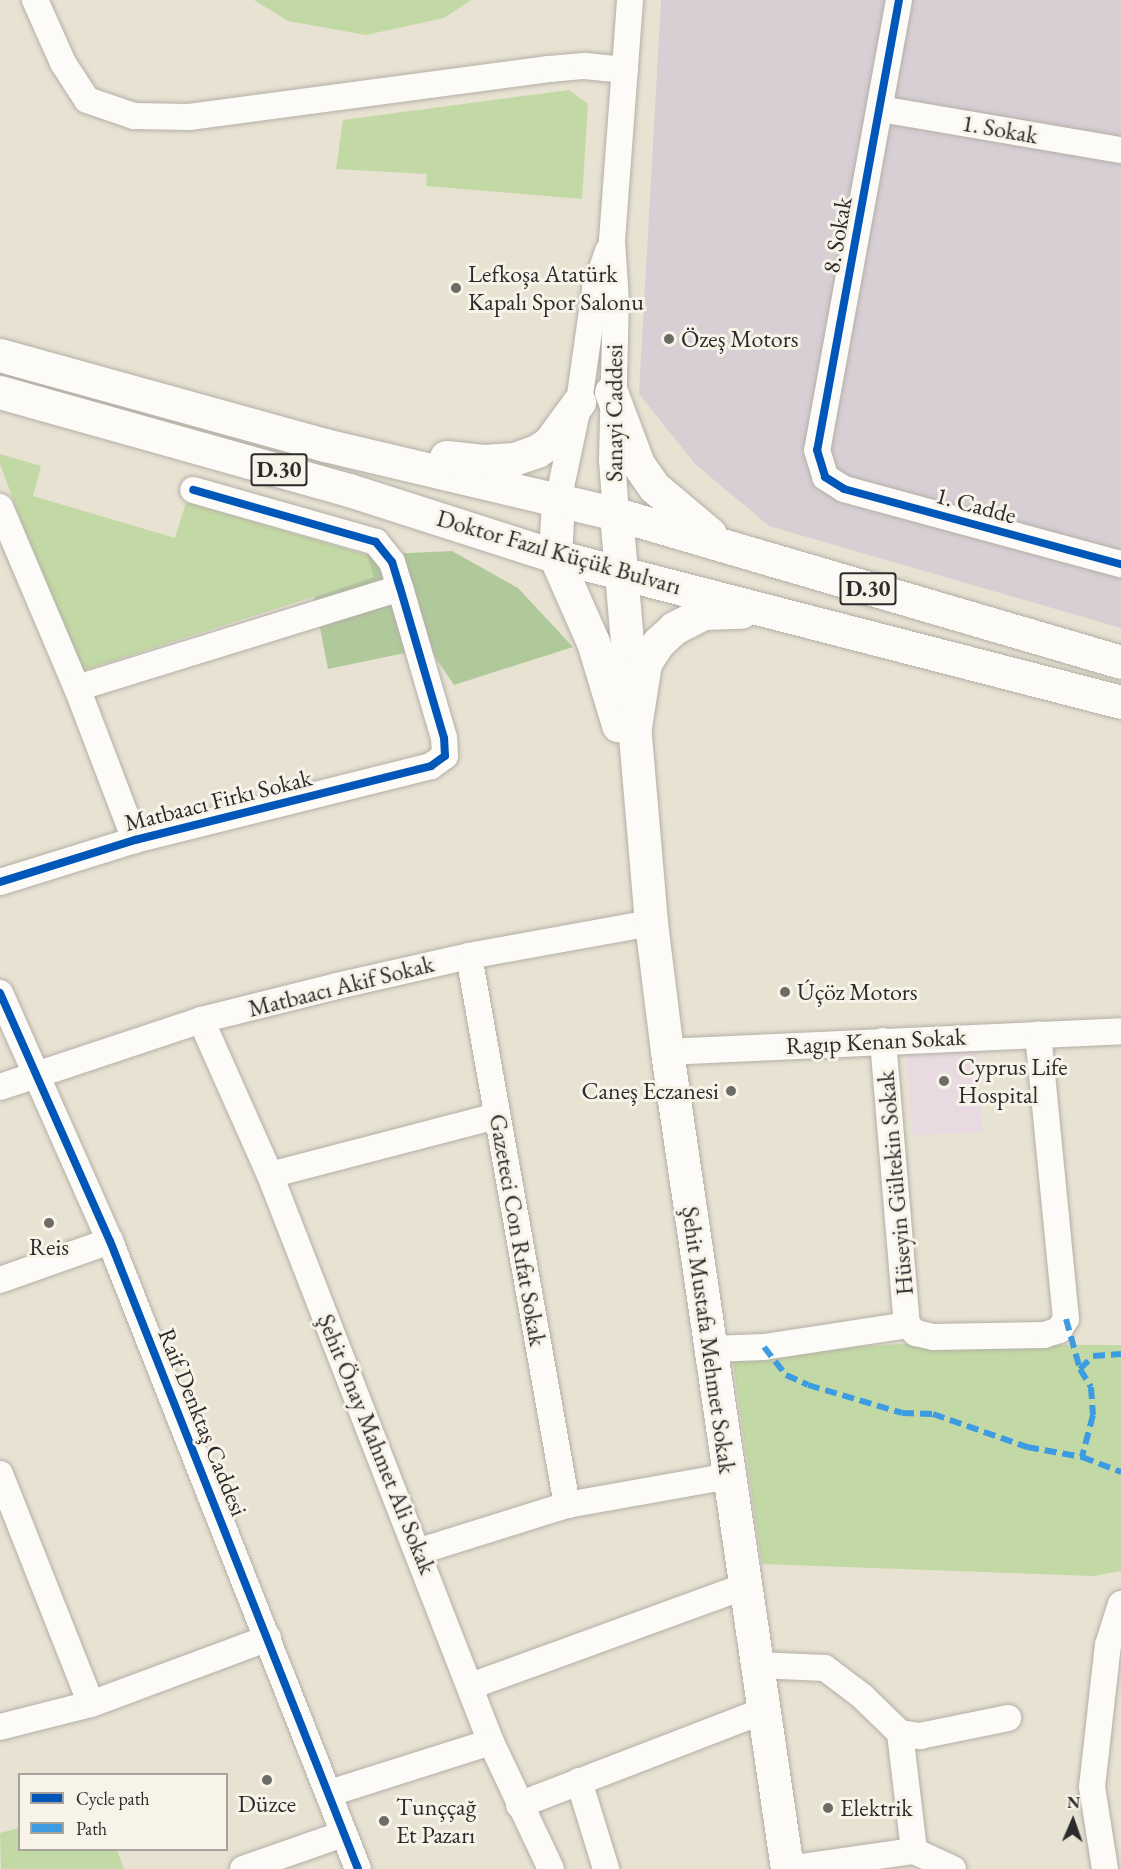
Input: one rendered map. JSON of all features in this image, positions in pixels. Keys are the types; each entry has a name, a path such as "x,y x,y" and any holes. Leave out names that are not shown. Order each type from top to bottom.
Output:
{"main road":[{"name":"Doktor Fazıl Küçük Bulvarı","path":"0,355 325,445 558,501"},
{"name":"Doktor Fazıl Küçük Bulvarı","path":"0,392 348,490 555,556 785,613 1121,702"},
{"path":"610,392 627,444 654,487 727,546"},
{"path":"325,445 484,461 514,459 549,443 579,402"},
{"path":"555,556 558,501"},
{"name":"D.30","path":"558,501 616,514 1121,662"},
{"name":"Şehit Mustafa Mehmet Sokak","path":"616,514 651,923 667,1052 787,1869"},
{"name":"Şehit Mustafa Mehmet Sokak","path":"555,556 593,642 643,810"},
{"path":"634,733 645,663 658,643 674,628 703,613 785,613"}],"street":[{"path":"34,0 63,63 87,100 134,116 189,117 558,68 624,70"},
{"name":"Sanayi Caddesi","path":"616,514 610,392 616,301 612,240 630,0"},
{"name":"8. Sokak","path":"825,477 817,450 899,0"},
{"name":"1. Sokak","path":"880,108 1121,150"},
{"name":"Sanayi Caddesi","path":"558,501 579,402 595,290 612,240"},
{"name":"1. Cadde","path":"825,477 843,489 1121,564"},
{"path":"76,687 400,588 392,562 376,542 194,490"},
{"path":"0,507 76,687 135,840"},
{"name":"Matbaacı Firkı Sokak","path":"0,882 135,840 430,766 445,756 444,738 400,588"},
{"name":"Matbaacı Akif Sokak","path":"0,1087 36,1073 201,1020 469,956 651,923"},
{"name":"Gazeteci Con Rıfat Sokak","path":"469,956 567,1504"},
{"name":"Raif Denktaş Caddesi","path":"0,993 110,1241 330,1793 343,1834 358,1869"},
{"name":"Şehit Önay Mahmet Ali Sokak","path":"201,1020 270,1176 420,1551 491,1742 551,1869"},
{"name":"Ragıp Kenan Sokak","path":"667,1052 1121,1031"},
{"path":"710,1349 764,1347 907,1324 916,1333 933,1337 1044,1335 1059,1330 1066,1318 1038,1034"},
{"name":"Hüseyin Gültekin Sokak","path":"883,1041 907,1324"},
{"path":"270,1176 497,1116"},
{"path":"0,1280 110,1241"},
{"path":"0,1474 91,1704"},
{"path":"420,1551 567,1504 729,1476"},
{"path":"471,1686 746,1586"},
{"path":"1105,1869 1092,1787 1106,1655 1121,1604"},
{"path":"0,1727 91,1704 268,1638"},
{"path":"757,1665 825,1668 862,1696 900,1733 920,1736 1008,1718"},
{"path":"519,1805 764,1711"},
{"path":"900,1733 914,1851"},
{"path":"330,1793 491,1742"},
{"path":"579,1781 606,1869"},
{"path":"243,1869 343,1834"},
{"path":"787,1869 914,1851 953,1869"}],"shaded area":[{"path":"661,0 1121,0 1121,628 769,526 695,464 639,394"},
{"name":"Cyprus Life Hospital","path":"978,1048 982,1132 911,1136 907,1052"}],"green space":[{"path":"254,0 471,0 444,18 366,35 288,21"},
{"path":"569,90 588,104 582,199 426,186 427,174 336,169 343,120"},
{"path":"0,454 41,466 33,496 175,538 186,502 367,555 375,577 78,672 0,464"},
{"path":"452,551 518,588 573,647 454,685 429,648 328,669 314,597 374,577 367,555"},
{"path":"901,1344 1121,1345 1121,1571 1094,1576 762,1564 732,1356"},
{"path":"18,1828 18,1851 117,1851 124,1869 1,1869 0,1833"}],"marked path":[{"path":"1066,1319 1080,1369 1091,1387 1093,1415 1082,1457"},
{"path":"764,1347 786,1375 808,1385 902,1413 933,1414 1027,1447 1082,1457 1121,1472"},
{"path":"1080,1369 1093,1356 1121,1354"}],"cycle path":[{"path":"899,0 817,450 825,477 844,489 1121,564"},
{"path":"0,882 135,840 431,766 445,756 444,738 392,562 376,542 193,490"},
{"path":"0,993 110,1241 358,1869"}],"place":[{"name":"Lefkoşa Atatürk Kapalı Spor Salonu","path":"456,288"},
{"name":"Özeş Motors","path":"669,339"},
{"name":"Úçöz Motors","path":"785,992"},
{"name":"Cyprus Life Hospital","path":"944,1081"},
{"name":"Caneş Eczanesi","path":"731,1091"},
{"name":"Reis","path":"49,1223"},
{"name":"Düzce","path":"267,1780"},
{"name":"Elektrik","path":"828,1808"},
{"name":"Tunççağ Et Pazarı","path":"384,1821"}]}
